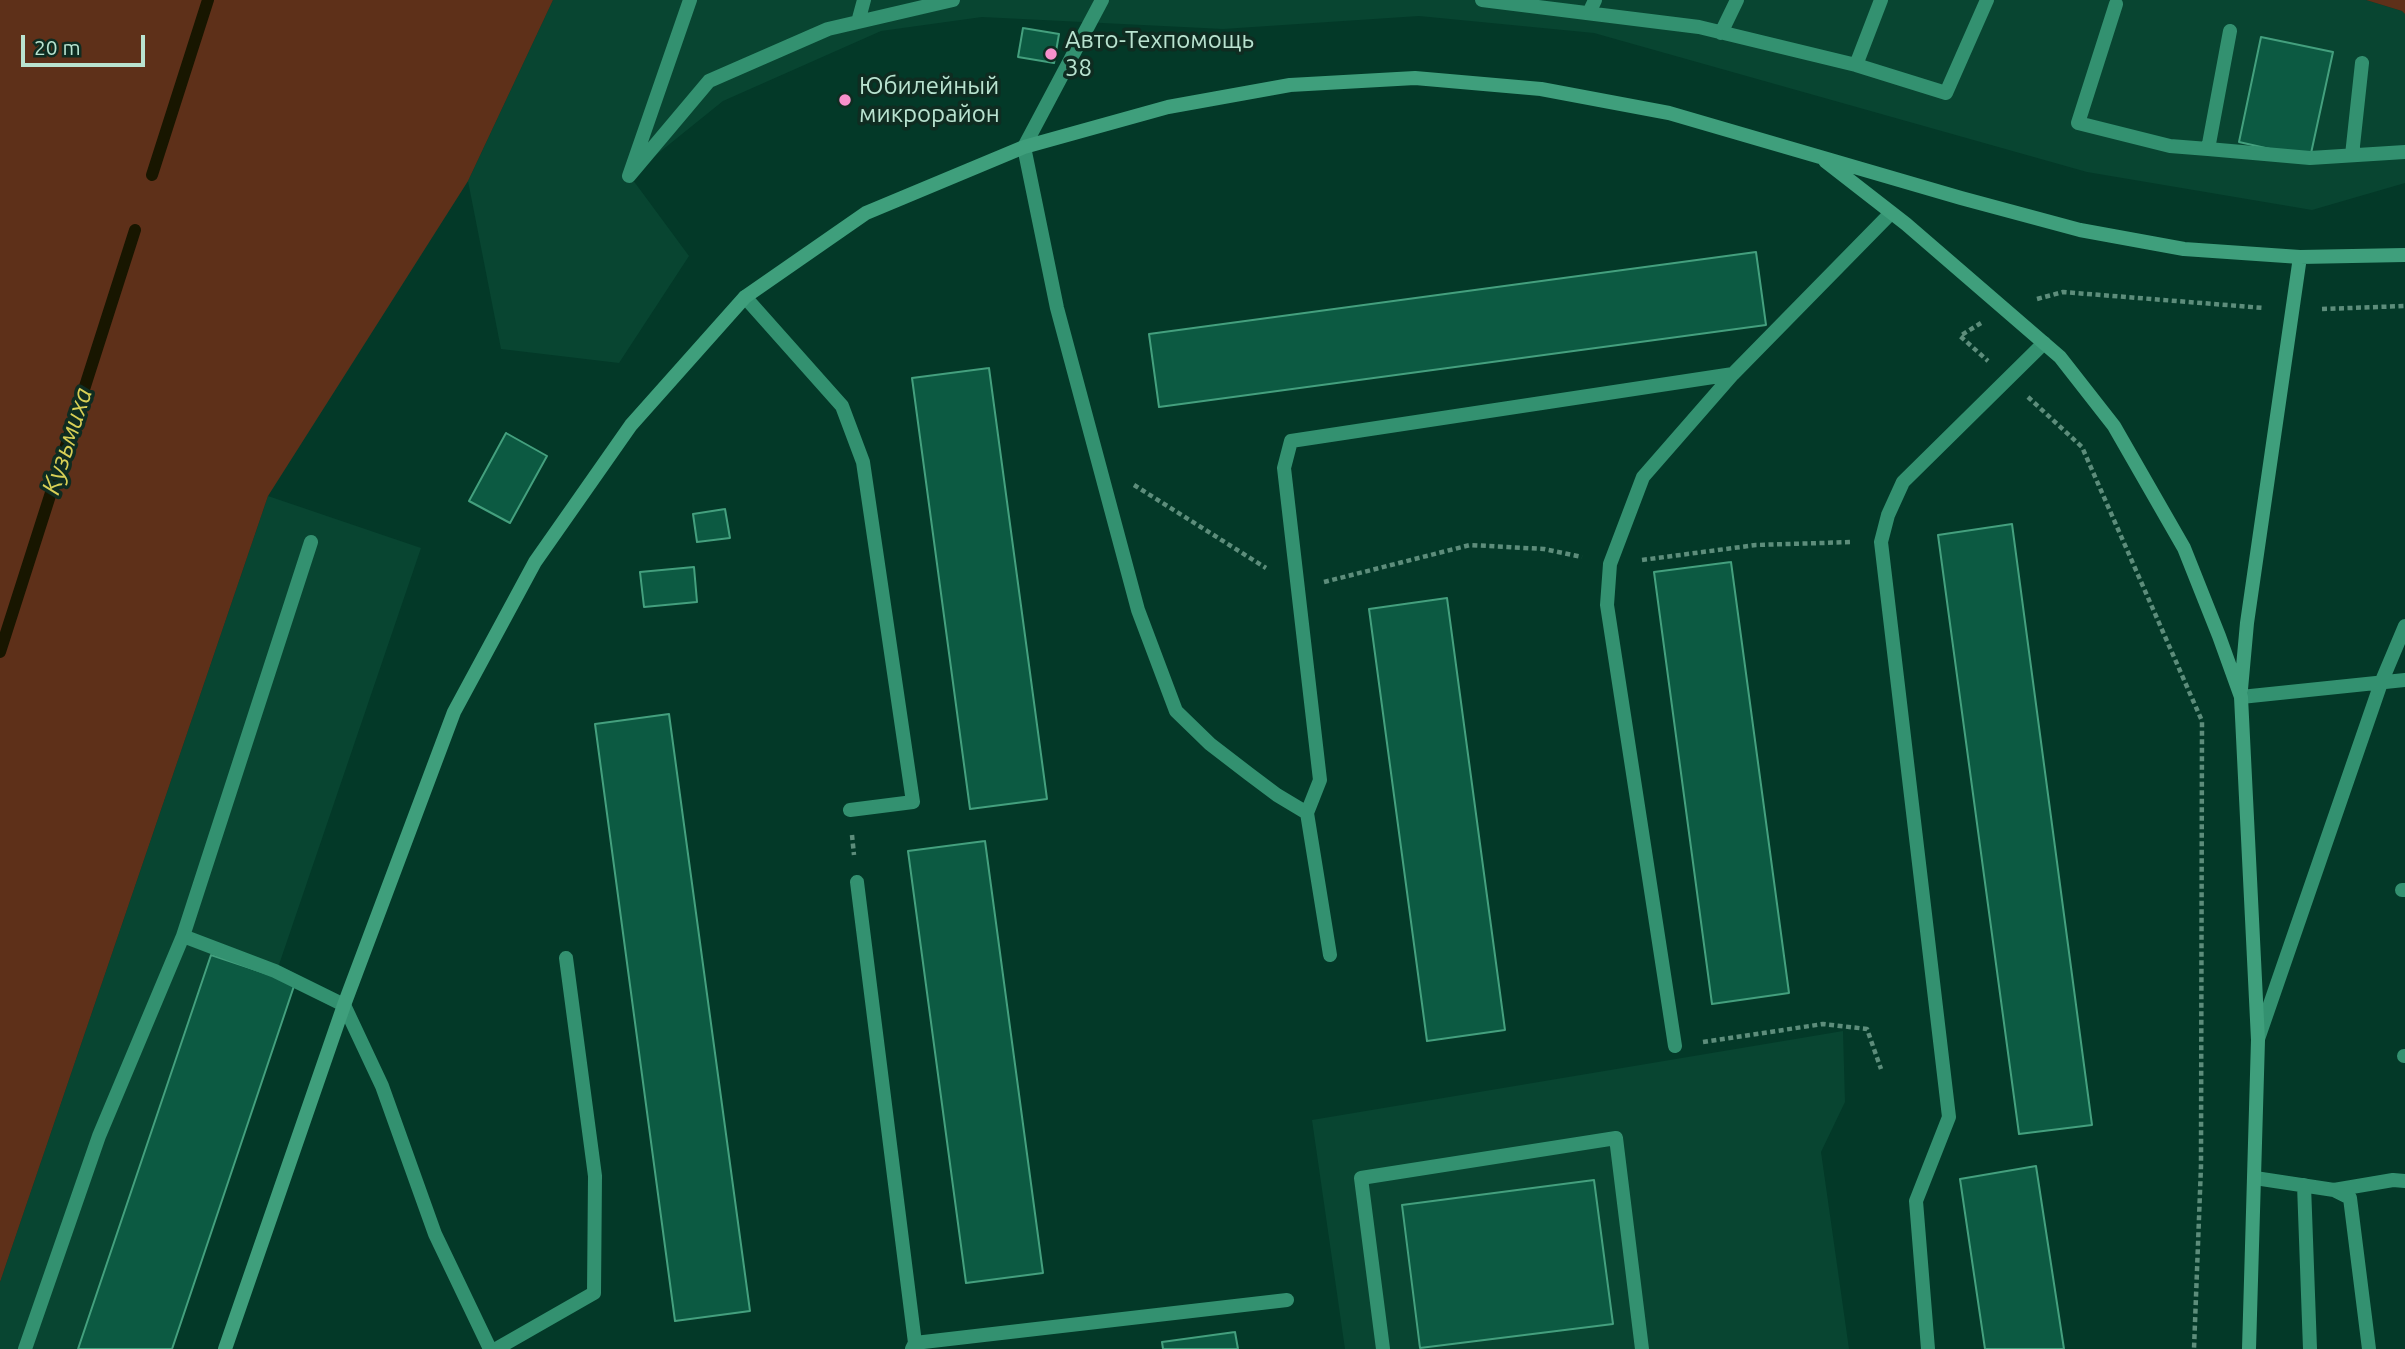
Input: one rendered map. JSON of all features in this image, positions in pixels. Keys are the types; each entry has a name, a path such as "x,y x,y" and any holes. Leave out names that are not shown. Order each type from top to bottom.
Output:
{"main road":[{"path":"225,1349 344,1005 454,712 535,562 631,425 744,297 866,212 1024,146 1168,107 1290,85 1415,78 1541,89 1669,113 2080,230 2184,249 2300,257 2405,255"},
{"path":"1817,156 1891,213 2044,343 2060,358 2114,426 2183,548 2241,696"},
{"path":"2249,1349 2258,1040 2241,696 2246,623 2300,257"}],"lane":[{"path":"690,0 629,176 709,81 828,29 953,0"},
{"path":"858,22 864,0"},
{"path":"1102,0 1024,146 1057,308 1138,610 1176,711 1210,744 1249,775 1307,813"},
{"path":"1482,0 1592,7 1699,27 1856,65 1946,93 1987,0"},
{"path":"1721,33 1737,0"},
{"path":"1856,65 1881,0"},
{"path":"2116,4 2078,123 2170,146 2310,158 2405,152"},
{"path":"2208,149 2230,31"},
{"path":"2352,155 2362,63"},
{"path":"1675,1046 1607,605 1610,564 1643,477 1733,374 1891,213"},
{"path":"744,297 842,406 863,462 913,802 850,810"},
{"path":"1928,1349 1916,1201 1950,1117 1881,542 1888,515 1903,482 2044,343"},
{"path":"1330,955 1307,813 1320,780 1284,468 1291,441 1733,374"},
{"path":"24,1349 99,1136 183,936 311,542"},
{"path":"2258,1040 2381,684 2405,626"},
{"path":"2241,696 2405,680"},
{"path":"856,882 914,1346 1287,1300"},
{"path":"183,936 275,971 344,1005 382,1086 435,1234 490,1349"},
{"path":"496,1349 594,1293 595,1176 566,958"},
{"path":"1383,1349 1361,1178 1616,1138 1642,1349"},
{"path":"2255,1178 2334,1190 2350,1198 2369,1349"},
{"path":"2334,1190 2393,1180 2405,1181"},
{"path":"2304,1185 2310,1349"}],"path":[{"path":"2193,1349 2201,1166 2202,721 2082,447 1960,336 2004,309 2063,292 2292,310 2405,306"},
{"path":"1098,462 1298,589 1470,545 1545,549 1610,564 1756,545 1840,542"},
{"path":"850,810 856,882"},
{"path":"1675,1046 1823,1024 1867,1029 1881,1069"}],"shaded area":[{"path":"0,0 553,0 468,181 268,496 0,1282"},
{"path":"553,0 2366,0 2405,14 2405,183 2312,210 2087,172 1594,33 1419,16 1223,29 982,17 881,31 723,101 630,176 689,256 619,363 501,349 468,181"},
{"path":"2366,0 2405,0 2405,14 2402,11"},
{"path":"268,496 421,548 148,1349 0,1349 0,1282"},
{"path":"1843,1031 1845,1102 1821,1152 1849,1349 1345,1349 1312,1120"}],"building":[{"path":"1023,28 1059,34 1054,63 1018,57"},
{"path":"2261,37 2333,52 2310,158 2239,142"},
{"path":"1756,252 1766,325 1159,407 1149,334"},
{"path":"989,368 1047,799 970,809 912,378"},
{"path":"506,433 547,456 510,523 469,501"},
{"path":"725,509 730,538 697,542 693,514"},
{"path":"2012,524 2092,1125 2019,1134 1938,535"},
{"path":"1731,562 1789,993 1712,1004 1654,572"},
{"path":"694,567 697,602 644,607 640,572"},
{"path":"1447,598 1505,1030 1427,1041 1369,609"},
{"path":"669,714 750,1311 675,1321 595,724"},
{"path":"985,841 1043,1273 966,1283 908,851"},
{"path":"211,955 295,983 172,1349 78,1349"},
{"path":"2036,1166 2064,1349 1985,1349 1960,1179"},
{"path":"1594,1180 1613,1324 1420,1348 1402,1205"},
{"path":"1235,1332 1238,1349 1163,1349 1162,1342"}],"waterway":[{"name":"Кузьмиха","path":"152,175 208,0"},
{"name":"Кузьмиха","path":"0,652 135,230"}],"place":[{"name":"Авто-Техпомощь 38","path":"1051,54"},
{"name":"Юбилейный микрорайон","path":"845,100"}]}
